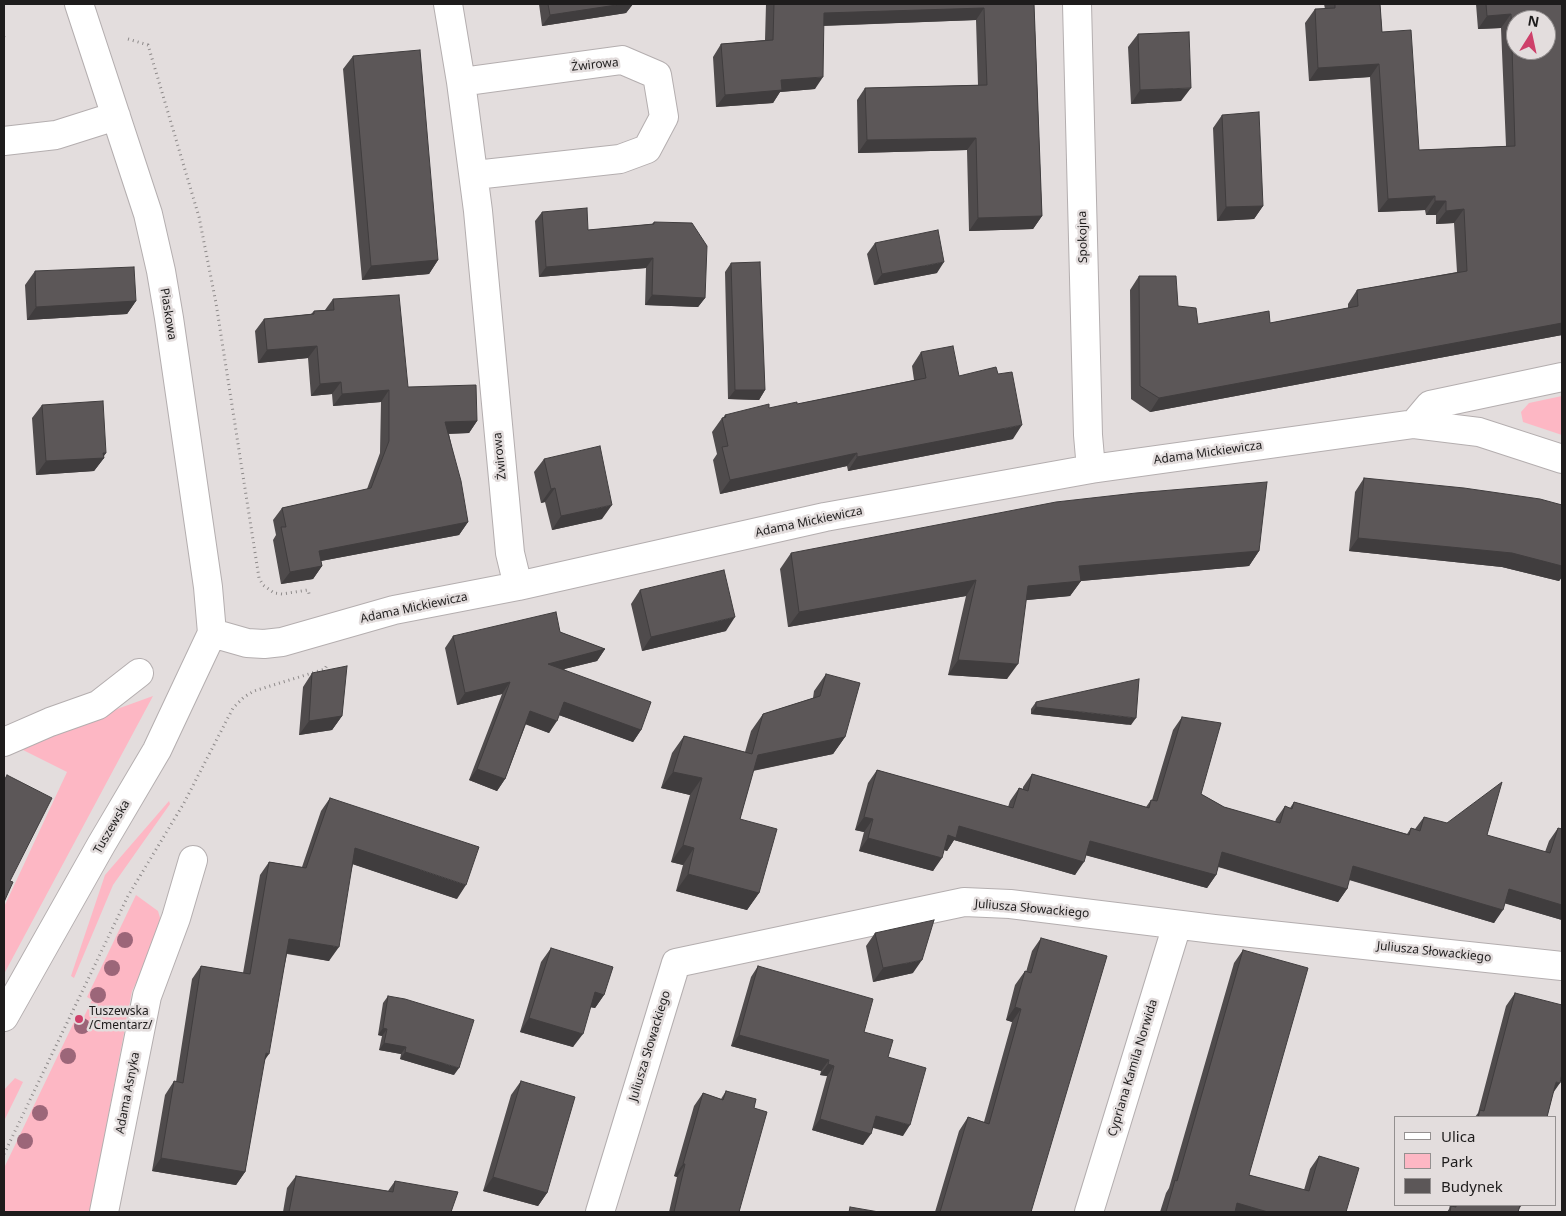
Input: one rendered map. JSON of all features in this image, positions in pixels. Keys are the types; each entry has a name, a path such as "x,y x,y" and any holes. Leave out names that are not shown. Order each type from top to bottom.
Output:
{"street":[{"name":"Piaskowa","path":"79,4 148,214 161,270 208,587 212,633"},
{"path":"448,4 461,82"},
{"name":"Spokojna","path":"1077,4 1088,427 1091,469"},
{"name":"Żwirowa","path":"475,175 620,158 647,149 664,116 657,75 622,60 461,82 475,175 510,553 518,586"},
{"path":"4,141 56,135 116,116"},
{"path":"1414,424 1430,404 1562,377"},
{"name":"Adama Mickiewicza","path":"212,633 247,643 282,642 394,610 518,586 825,517 1091,469 1414,424 1479,432 1562,459"},
{"name":"Tuszewska","path":"4,1017 157,750 212,633"},
{"path":"4,742 50,722 98,705 139,673"},
{"name":"Adama Asnyka","path":"104,1212 147,996 176,918 193,860"},
{"name":"Juliusza Słowackiego","path":"600,1212 676,963 964,902 1010,904 1177,925 1562,966"},
{"name":"Cypriana Kamila Norwida","path":"1089,1212 1177,925"}],"path":[{"path":"128,39 148,46 198,217 216,303 258,578 263,585 274,592 282,594 308,590 319,630"}],"green space":[{"path":"1562,396 1562,435 1523,422 1521,412 1529,403"},
{"path":"153,696 4,974 4,907 67,772 15,746"},
{"path":"169,801 170,804 113,885 74,978 71,976 105,875"},
{"path":"136,895 158,911 162,925 156,944 132,991 90,1212 4,1212 4,1168 75,1020 81,1023 92,1000 87,997"},
{"path":"15,1078 23,1082 4,1121 4,1090"}],"building":[{"path":"548,4 623,4 550,15"},
{"path":"774,4 1034,4 1042,216 978,218 976,138 867,140 865,88 987,85 984,8 824,13 823,77 781,80 782,90 725,95 721,44 773,40"},
{"path":"1335,4 1380,4 1382,32 1411,30 1419,150 1515,146 1512,60 1556,60 1556,10 1506,10 1506,14 1487,16 1486,4 1562,4 1562,323 1159,398 1140,386 1139,276 1176,276 1178,306 1196,308 1198,324 1269,311 1270,323 1358,306 1357,290 1467,271 1464,209 1446,211 1446,201 1435,201 1435,196 1388,199 1379,64 1318,68 1315,9 1335,8"},
{"path":"1189,32 1191,88 1140,90 1138,34"},
{"path":"420,50 438,260 371,266 353,56"},
{"path":"1259,112 1263,206 1226,207 1222,115"},
{"path":"587,208 588,230 654,224 654,222 692,223 707,246 705,298 652,295 653,258 546,267 542,212"},
{"path":"938,230 944,262 882,274 875,243"},
{"path":"760,262 765,390 735,390 731,263"},
{"path":"134,267 136,301 36,307 35,271"},
{"path":"399,295 408,387 476,385 477,421 445,422 461,481 468,522 319,551 322,566 290,572 281,527 286,527 282,508 371,488 389,441 389,390 342,394 341,382 320,384 317,346 267,350 264,319 314,314 314,311 334,310 333,299"},
{"path":"953,346 959,376 996,367 998,374 1012,372 1022,425 857,457 857,453 730,480 722,447 728,446 722,418 726,417 725,415 769,404 769,408 797,402 797,404 926,378 921,352"},
{"path":"103,401 106,453 103,453 104,458 46,461 42,405"},
{"path":"600,446 612,505 561,516 555,488 551,489 544,459"},
{"path":"1364,478 1464,488 1540,499 1562,505 1562,566 1512,553 1358,538"},
{"path":"1267,482 1259,551 1079,566 1081,581 1028,586 1018,664 958,660 976,580 799,612 791,553 1056,502"},
{"path":"724,570 735,617 651,637 640,590"},
{"path":"556,612 560,632 605,649 548,664 651,702 641,730 564,702 557,721 530,711 505,779 477,769 510,682 465,693 453,636"},
{"path":"347,666 342,716 309,721 312,673"},
{"path":"826,674 860,683 845,737 758,755 740,819 777,829 759,893 688,874 694,848 683,845 702,778 673,772 684,736 752,754 763,714 820,696"},
{"path":"1139,679 1136,718 1036,707 1036,702"},
{"path":"1182,717 1221,723 1201,794 1224,807 1280,823 1285,806 1292,809 1294,802 1409,835 1411,828 1420,831 1424,817 1447,823 1502,782 1487,835 1550,853 1558,828 1562,829 1562,905 1509,889 1503,910 1353,866 1347,889 1222,852 1216,875 1090,841 1084,862 959,826 956,838 948,835 942,858 868,838 873,819 864,817 877,770 1013,808 1019,788 1028,791 1032,774 1149,808 1151,800 1157,801"},
{"path":"7,775 52,798 10,881 13,882 4,902 4,781"},
{"path":"330,798 479,847 466,885 355,848 339,947 289,939 269,1054 266,1053 245,1172 161,1158 174,1081 183,1083 201,966 250,974 269,862 306,868"},
{"path":"934,920 922,960 883,968 875,933"},
{"path":"1041,938 1107,956 1031,1212 940,1212 968,1117 989,1124 1021,1009 1015,1007 1025,971 1031,973"},
{"path":"551,948 613,967 604,995 595,992 583,1034 529,1018"},
{"path":"1243,950 1308,968 1249,1175 1309,1191 1319,1156 1359,1168 1346,1212 1268,1212 1237,1203 1235,1212 1166,1212 1175,1180 1177,1181"},
{"path":"758,966 873,999 864,1032 893,1040 888,1057 926,1068 910,1125 876,1116 871,1134 820,1119 834,1066 828,1064 829,1060 739,1035"},
{"path":"1515,993 1562,1005 1562,1074 1560,1083 1556,1082 1547,1116 1478,1116 1480,1110 1484,1111"},
{"path":"388,996 405,999 474,1020 459,1068 405,1052 406,1047 384,1043 387,1029 383,1028"},
{"path":"521,1081 575,1097 547,1193 493,1177"},
{"path":"726,1091 756,1099 754,1108 767,1112 739,1212 674,1212 685,1164 683,1164 703,1093 723,1100"},
{"path":"296,1176 393,1192 395,1181 458,1192 451,1212 289,1212"},
{"path":"1451,1206 1520,1206 1518,1212 1450,1212"},
{"path":"850,1207 879,1212 849,1212"}],"place":[{"name":"Tuszewska /Cmentarz/","path":"79,1019"}]}
